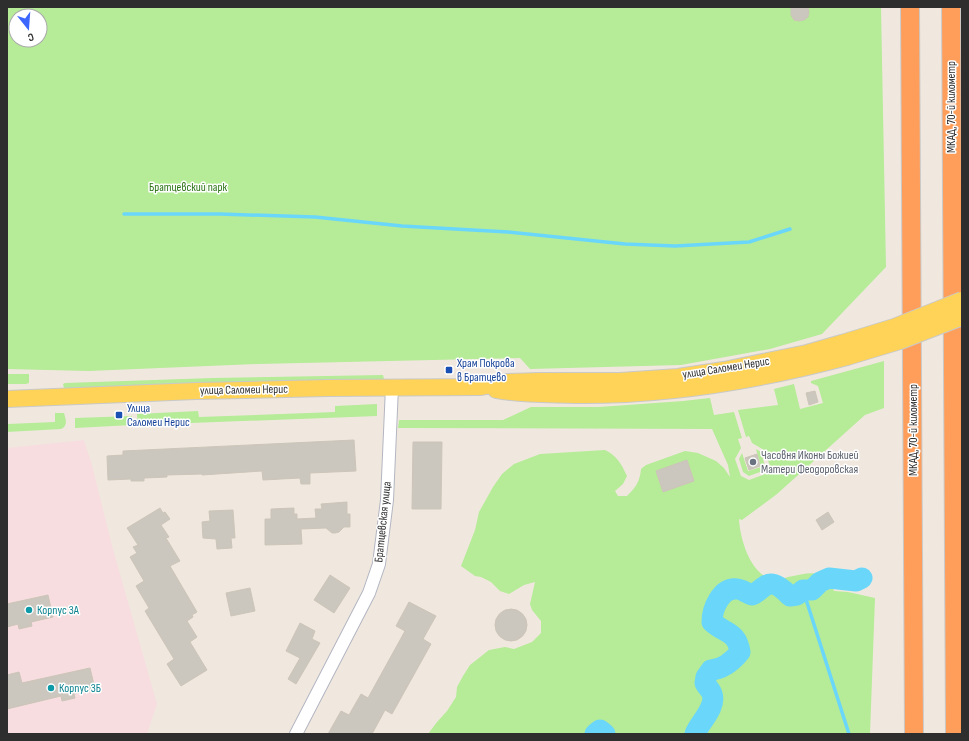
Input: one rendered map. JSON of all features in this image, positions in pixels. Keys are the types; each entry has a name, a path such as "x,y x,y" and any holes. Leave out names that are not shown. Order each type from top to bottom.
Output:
{"highway":[{"name":"МКАД, 70-й километр","path":"910,7 914,734"},
{"name":"МКАД, 70-й километр","path":"951,7 955,734"}],"main road":[{"name":"улица Саломеи Нерис","path":"7,399 189,391 392,387 481,386 507,392 588,395 642,393 696,388 804,369 894,327 962,300"},
{"name":"улица Саломеи Нерис","path":"844,350 900,341 962,317"}],"street":[{"name":"Братцевская улица","path":"296,734 369,593 379,564 387,500 392,387"}],"shaded area":[{"path":"84,440 157,704 147,734 7,734 7,448"}],"green space":[{"name":"Братцевский парк","path":"7,7 881,7 886,267 822,334 770,349 681,365 530,369 520,358 258,364 89,371 7,369"},
{"path":"884,361 884,408 865,415 777,494 742,520 739,519 742,537 748,556 760,572 767,578 778,580 809,573 816,574 826,578 834,591 848,592 875,598 870,734 428,734 447,711 456,697 457,687 470,665 489,650 505,647 514,649 532,642 541,633 541,621 532,610 530,604 535,582 524,585 509,594 500,591 491,582 475,576 461,566 475,530 479,512 502,474 514,464 540,454 605,450 613,455 623,467 627,476 623,484 615,491 618,496 627,496 637,484 641,469 646,465 685,451 698,453 716,461 724,468 730,477 728,465 712,429 398,428 399,420 503,420 531,407 599,407 710,398 714,415 734,412 742,438 738,439 741,448 735,459 741,476 749,480 765,474 770,466 764,450 752,443 749,436 746,437 738,410 778,405 774,389 794,384 800,409 823,403 818,386 811,383 811,381"},
{"path":"7,374 29,374 29,383 7,384"},
{"path":"383,375 384,379 382,380 71,388 64,388 63,384 213,378"},
{"path":"377,404 377,416 138,425 137,414 198,411 199,417 335,412 335,406"},
{"path":"55,413 64,413 66,424 61,429 7,432 7,424 55,422"},
{"path":"132,416 132,425 75,428 75,418"},
{"path":"756,449 761,452 765,466 763,471 749,476 743,472 739,459 742,453 748,471 761,467"}],"building":[{"path":"791,7 808,7 808,17 804,20 794,20 791,15"},
{"path":"815,391 818,402 809,405 806,393"},
{"path":"354,440 356,471 310,473 310,484 301,484 300,478 263,480 262,471 202,475 167,475 167,477 144,478 144,481 131,481 131,479 108,480 107,456 123,455 123,451"},
{"path":"413,442 442,442 441,509 412,509"},
{"name":"Часовня Иконы Божией Матери Феодоровская","path":"757,454 760,466 749,470 745,458"},
{"path":"687,460 694,481 663,492 656,471"},
{"path":"347,502 347,514 350,514 350,527 344,527 339,532 335,533 332,533 326,528 301,529 302,544 265,545 265,519 271,519 271,509 294,508 294,514 297,514 297,519 316,518 315,509 322,509 321,504"},
{"path":"160,508 170,519 161,525 169,537 166,538 180,561 170,566 197,612 187,621 197,637 190,642 207,670 181,686 167,664 174,659 145,611 149,608 136,586 144,581 130,557 137,553 133,547 138,545 127,528"},
{"path":"233,510 235,538 231,538 232,548 217,549 216,539 203,538 202,522 210,521 209,511"},
{"path":"828,512 834,522 822,530 816,520"},
{"path":"330,575 350,588 334,613 314,600"},
{"path":"250,588 255,611 231,616 226,593"},
{"name":"Корпус 3А","path":"48,595 53,617 31,622 32,626 19,629 18,624 7,627 7,604"},
{"path":"409,602 436,616 423,639 431,644 392,714 385,710 372,734 328,734 341,711 349,715 361,694 368,698 405,631 396,626"},
{"path":"511,609 520,612 524,616 527,625 524,634 520,638 511,641 502,638 498,634 495,625 498,616 502,612"},
{"path":"300,623 315,631 312,639 320,643 296,684 288,679 300,658 286,651"},
{"name":"Корпус 3Б","path":"90,668 95,689 74,694 75,698 62,701 61,696 7,709 7,675 19,672 22,683"}],"waterway":[{"path":"124,214 220,214 315,217 402,226 508,232 625,244 675,246 749,242 790,229"},
{"path":"695,734 707,715 713,699 711,691 705,683 706,677 711,670 727,664 740,652 733,636 712,622 712,617 718,600 726,591 737,589 752,595 768,584 772,584 779,586 790,596 797,595 803,590 812,590 820,582 829,578 856,581 862,578"},
{"path":"803,590 849,734"},
{"path":"595,734 600,730 605,734"}],"place":[{"name":"Храм Покрова в Братцево","path":"449,370"},
{"name":"Улица Саломеи Нерис","path":"119,415"},
{"name":"Часовня Иконы Божией Матери Феодоровская","path":"753,462"},
{"name":"Корпус 3А","path":"29,610"},
{"name":"Корпус 3Б","path":"51,688"}]}
